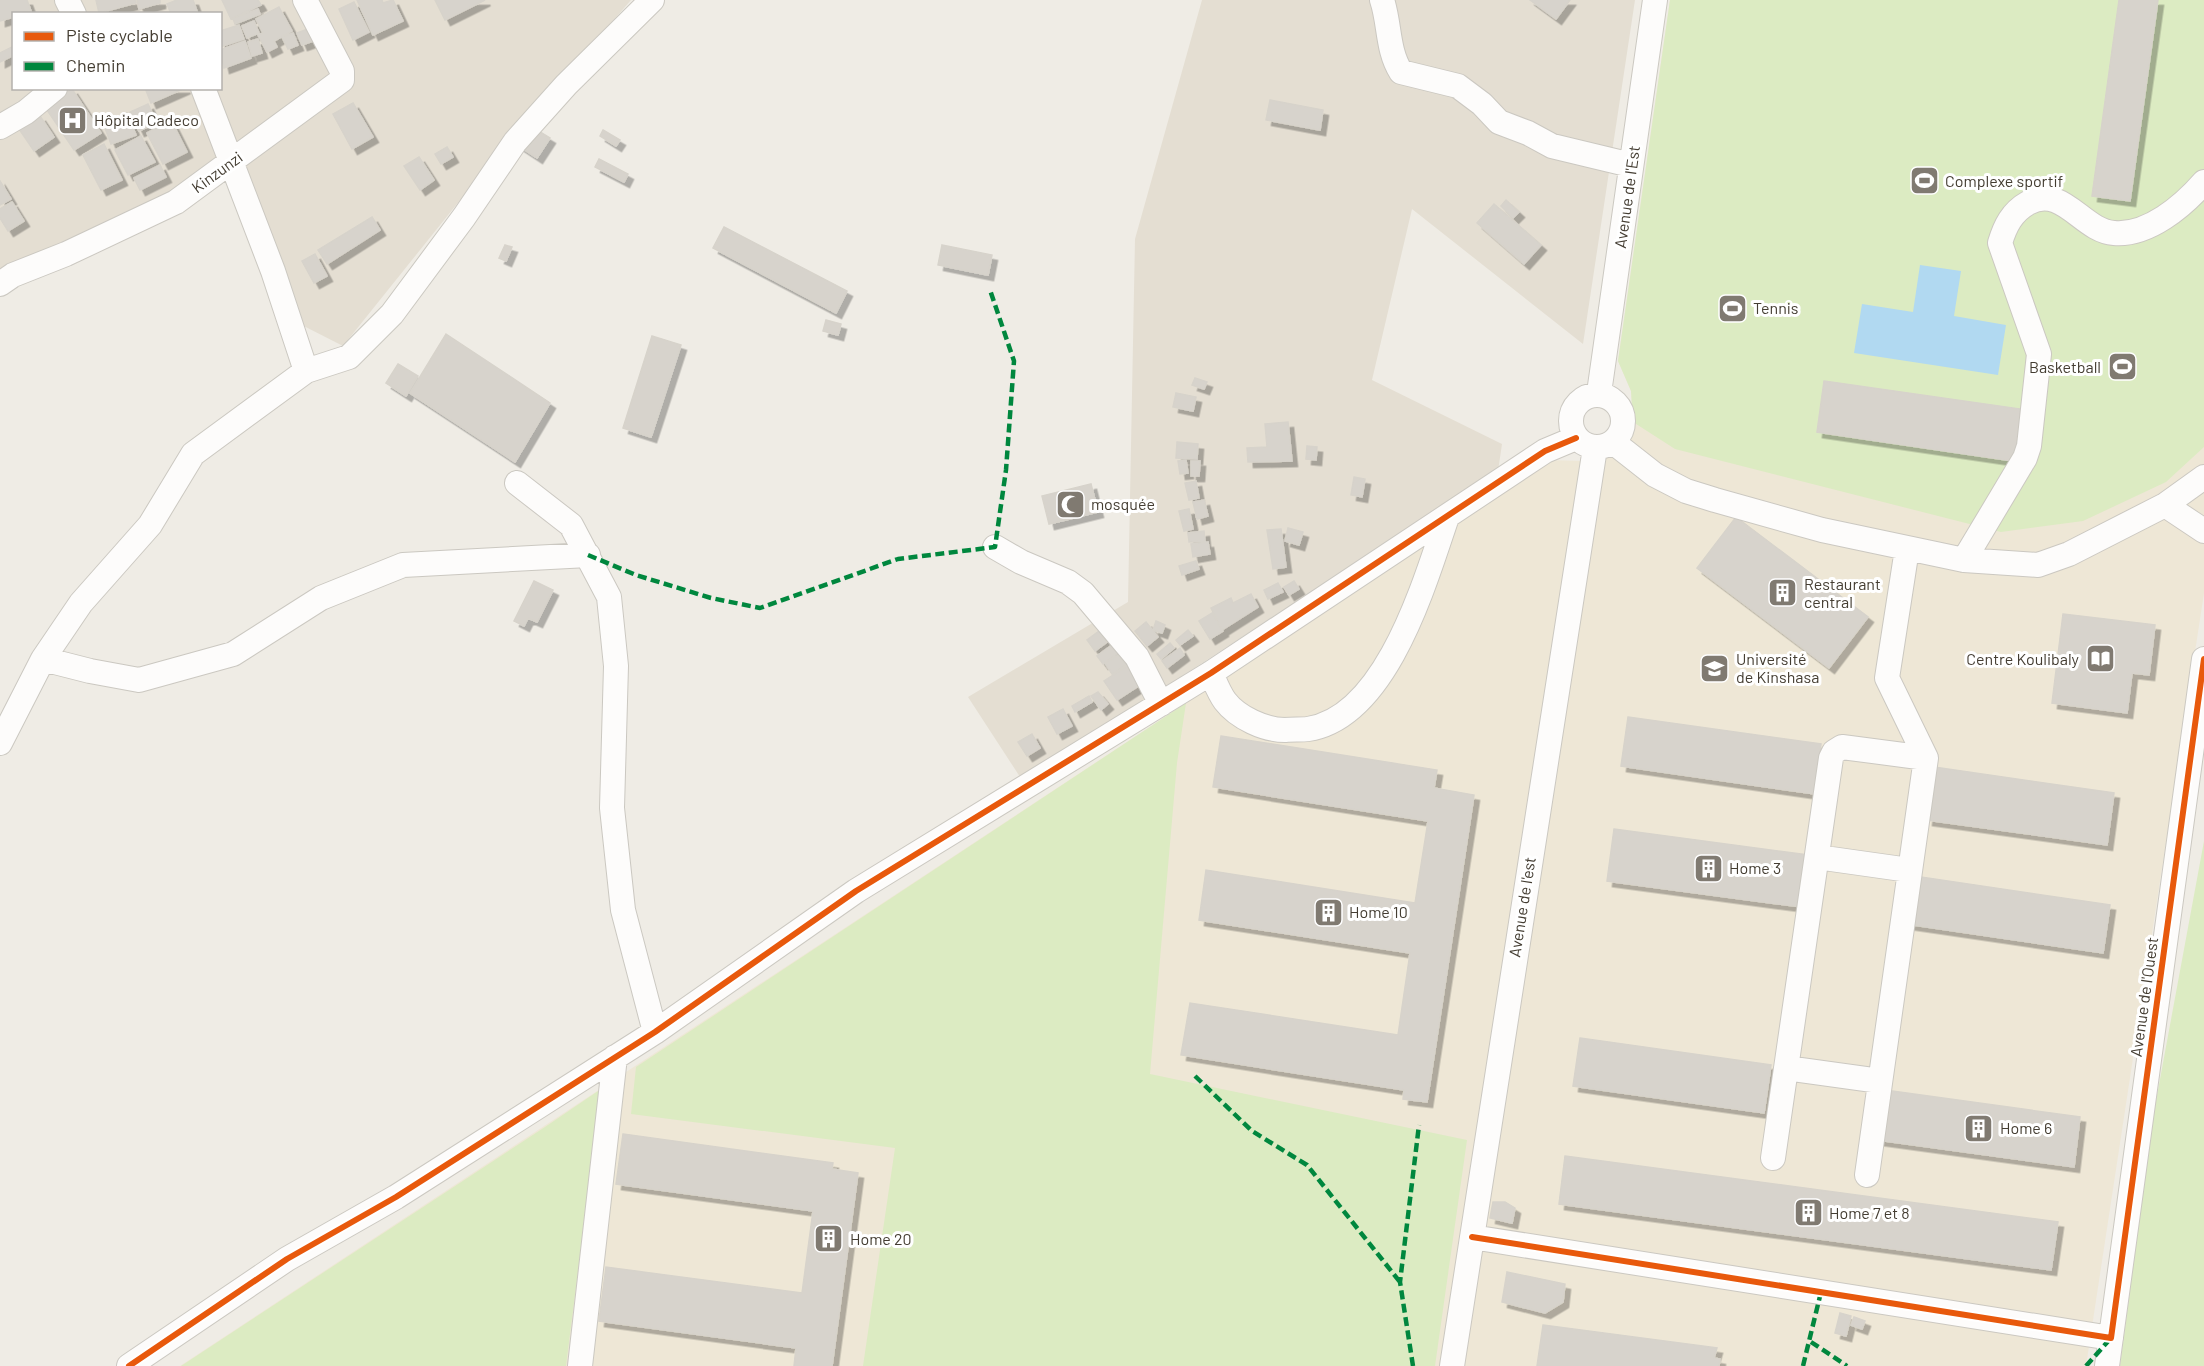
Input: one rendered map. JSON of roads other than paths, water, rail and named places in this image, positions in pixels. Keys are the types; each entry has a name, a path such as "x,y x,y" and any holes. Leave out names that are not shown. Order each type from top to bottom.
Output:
{"street":[{"name":"Kinzunzi","path":"0,284 13,275 66,254 176,202 342,80 344,76 305,0"},
{"path":"0,743 42,659 81,603 150,525 193,454 306,371 349,357 392,314 464,217 515,142 566,85 652,0"},
{"path":"1382,0 1388,18 1392,58 1401,72 1458,86 1482,104 1499,122 1528,133 1552,146 1631,165"},
{"name":"Avenue de l'Est","path":"1599,393 1655,0"},
{"path":"0,127 26,112 53,90"},
{"path":"205,90 230,164 273,271 306,371"},
{"path":"1964,561 2025,458 2029,446 2038,354 2000,243 2005,226 2018,209 2033,200 2050,197 2069,207 2096,229 2113,233 2133,232 2178,209 2204,182"},
{"path":"129,1366 287,1259 396,1197 655,1032 856,891 1211,673 1545,451 1595,443 1622,428 1622,412 1611,399 1599,393 1586,396 1572,410 1571,429 1595,443 1686,491 1822,530 1964,561 2038,565 2054,561 2165,505 2204,477"},
{"name":"Avenue de l'est","path":"1452,1366 1595,443"},
{"path":"517,483 571,525 609,597 616,666 612,808 623,910 655,1032"},
{"path":"2165,505 2204,531"},
{"path":"1211,673 1226,702 1249,721 1276,730 1310,729 1341,715 1368,691 1402,637 1447,517"},
{"path":"995,547 1022,562 1068,582 1083,593 1137,657 1161,704"},
{"path":"1867,1175 1926,758 1887,678 1907,549"},
{"path":"42,659 139,680 233,654 321,598 403,565 588,555"},
{"name":"Avenue de l'Ouest","path":"2108,1366 2204,659"},
{"path":"1773,1158 1834,752 1842,747 1926,758"},
{"path":"1817,857 1909,870"},
{"path":"580,1366 615,1057"},
{"path":"1786,1068 1880,1081"},
{"path":"1472,1237 2111,1338"}],"water":[{"path":"1920,265 1961,271 1954,316 2006,325 1998,375 1854,353 1862,304 1913,312"}],"place":[{"name":"Hôpital Cadeco","path":"73,120"},
{"name":"Complexe sportif","path":"1924,181"},
{"name":"Tennis","path":"1732,308"},
{"name":"Basketball","path":"2122,367"},
{"name":"mosquée","path":"1070,504"},
{"name":"Restaurant central","path":"1783,593"},
{"name":"Centre Koulibaly","path":"2100,659"},
{"name":"Université de Kinshasa","path":"1715,668"},
{"name":"Home 3","path":"1708,868"},
{"name":"Home 10","path":"1328,912"},
{"name":"Home 6","path":"1979,1128"},
{"name":"Home 7 et 8","path":"1808,1213"},
{"name":"Home 20","path":"829,1239"}]}
